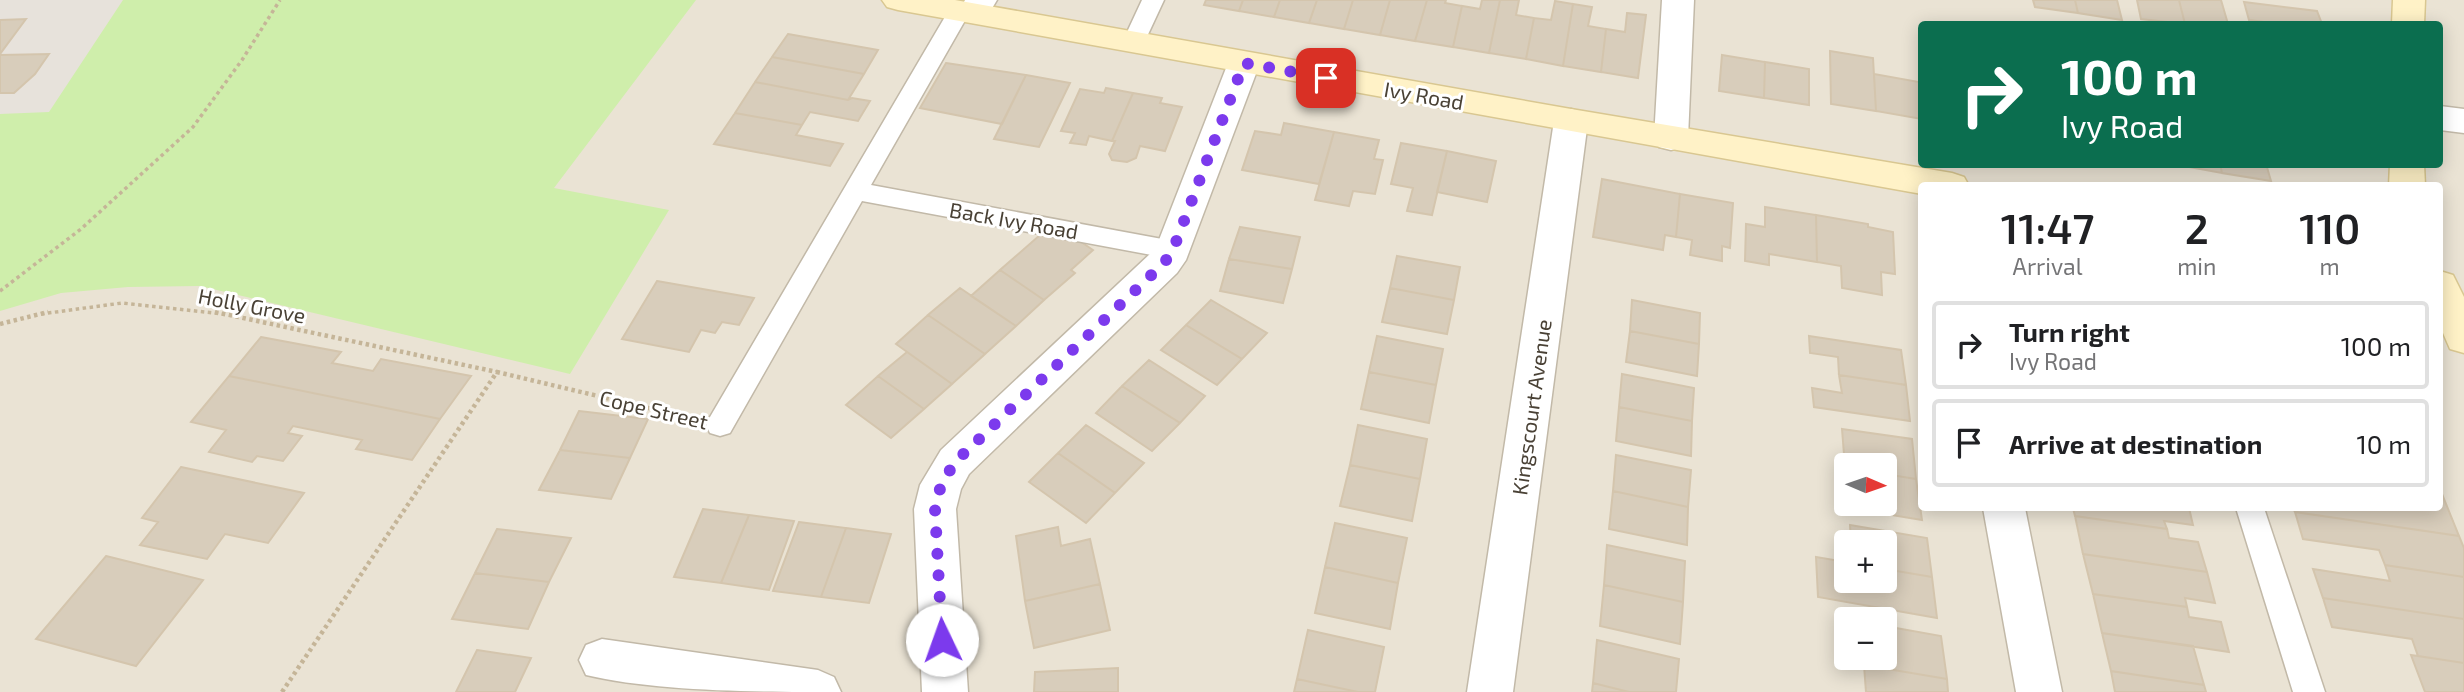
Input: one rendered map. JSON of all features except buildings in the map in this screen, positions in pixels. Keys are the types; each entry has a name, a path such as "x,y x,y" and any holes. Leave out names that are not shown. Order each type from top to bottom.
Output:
{"street":[{"name":"Ivy Road","path":"898,0 972,8 1133,43 1928,182"},
{"path":"2408,21 2409,0"},
{"path":"1671,1 1671,138"},
{"path":"945,692 935,509 941,485 955,462 1164,263 1173,250 1244,63"},
{"path":"2443,118 2464,121"},
{"name":"Kingscourt Avenue","path":"1490,692 1571,121"},
{"path":"2443,292 2464,338"},
{"path":"2005,511 2039,692"},
{"path":"602,660 818,692"}],"lane":[{"path":"1133,43 1153,0"},
{"name":"Cope Street","path":"720,425 856,191 972,8"},
{"name":"Back Ivy Road","path":"856,191 1173,250"},
{"path":"2251,511 2309,692"}],"path":[{"path":"0,291 81,229 193,127 242,61 280,0"},
{"name":"Holly Grove","path":"0,324 57,310 122,303 205,310 497,372"},
{"path":"282,692 497,372"},
{"name":"Cope Street","path":"497,372 720,425"}],"shaded area":[{"path":"0,0 2464,0 2464,692 0,692"},
{"path":"0,0 123,0 49,113 0,114"}],"green space":[{"path":"123,0 696,0 554,188 669,210 570,374 200,286 128,287 61,293 0,311 0,114 49,112"}],"route":[{"path":"942,640 935,509 941,485 955,462 1164,263 1173,250 1244,63 1326,78"}]}
